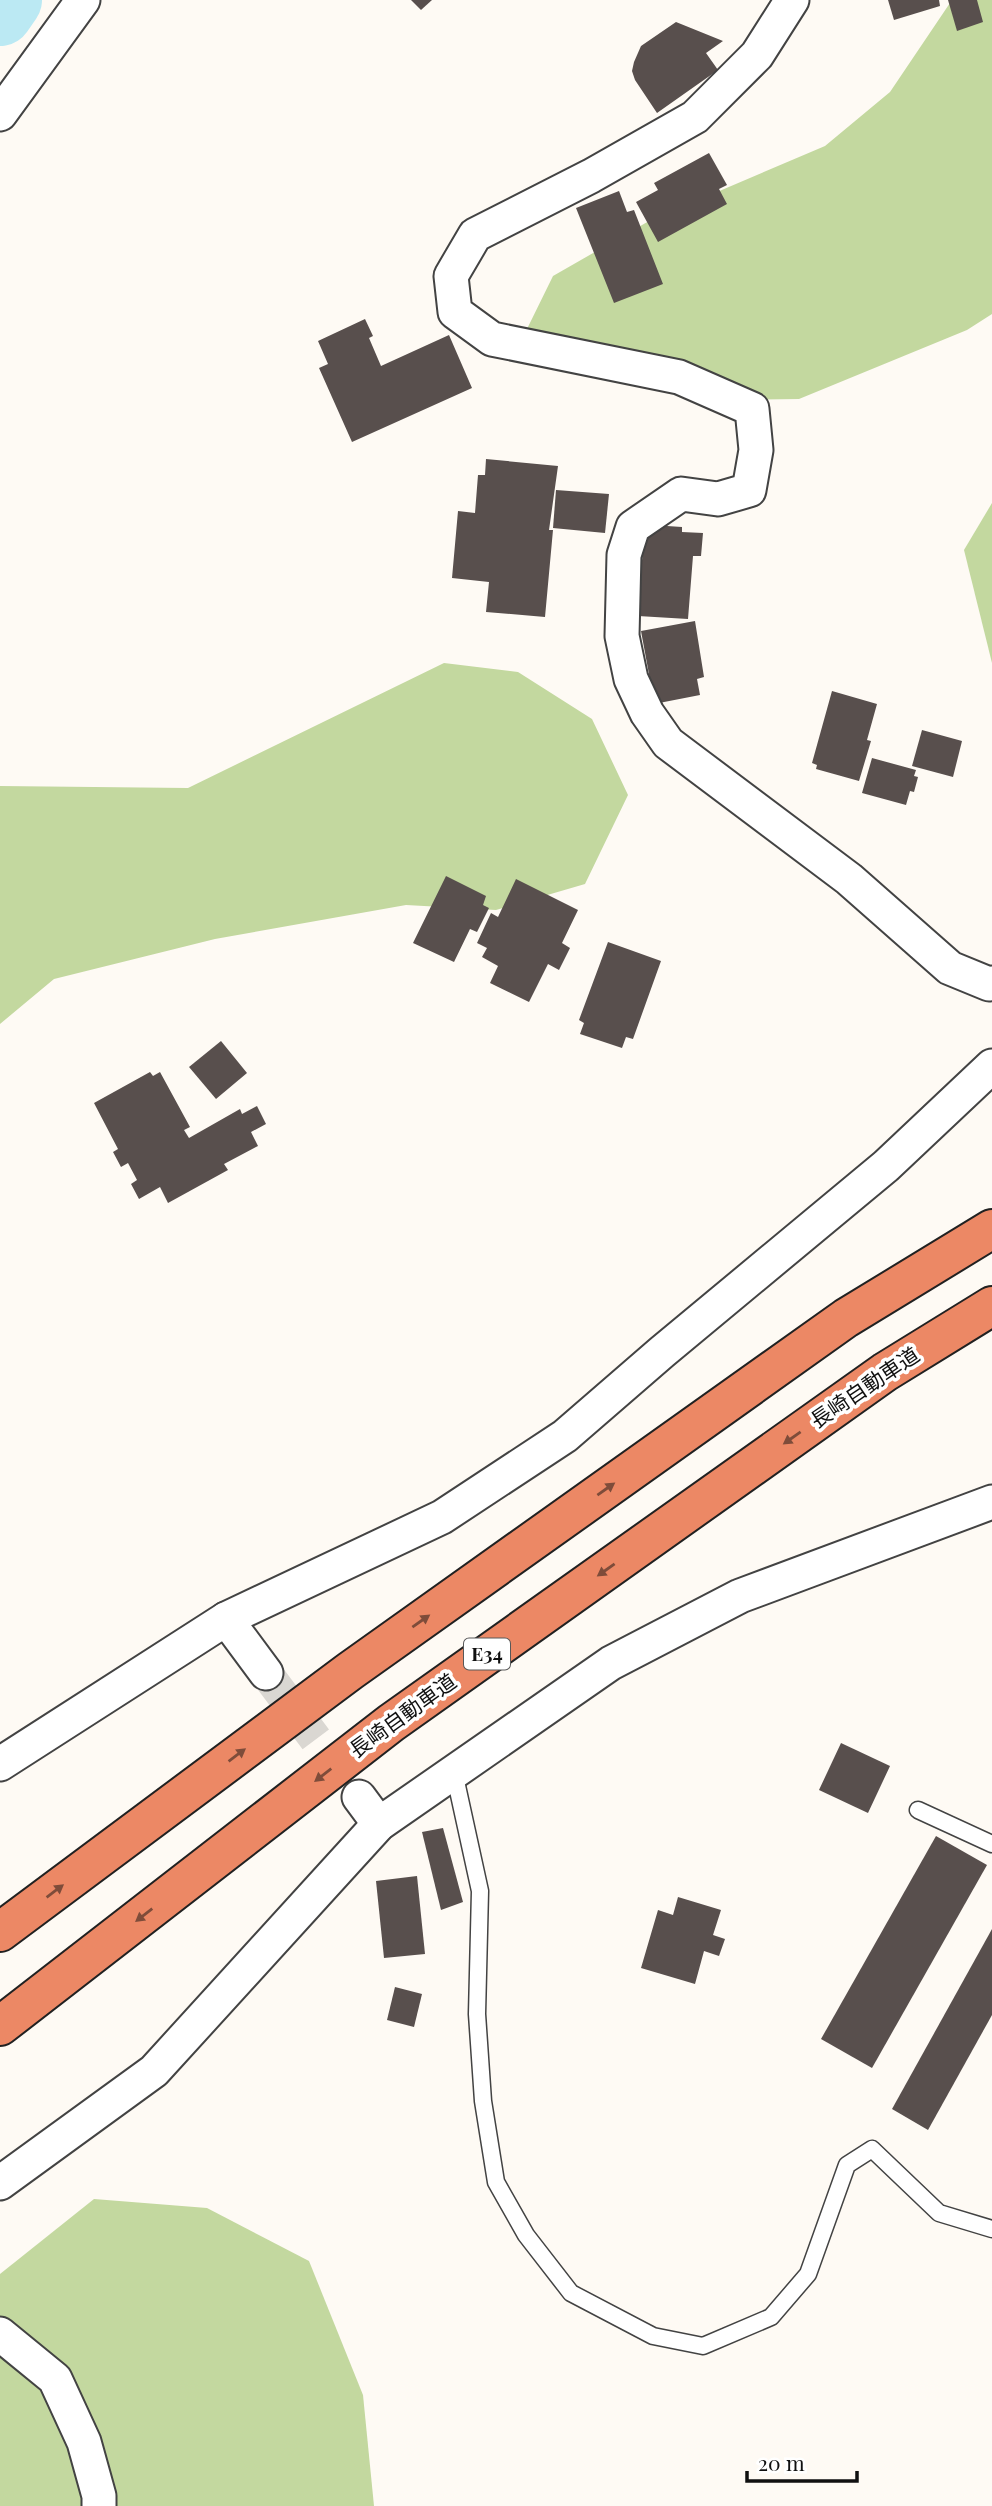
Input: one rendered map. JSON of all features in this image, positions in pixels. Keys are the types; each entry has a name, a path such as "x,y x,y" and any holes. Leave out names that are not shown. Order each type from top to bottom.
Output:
{"highway":[{"path":"0,1932 350,1671 823,1334 992,1229"},
{"name":"長崎自動車道","path":"0,2026 391,1723 885,1372 992,1306"}],"street":[{"path":"0,114 83,0"},
{"path":"792,0 757,55 695,117 591,176 475,235 451,276 455,313 492,339 679,377 752,409 756,450 749,490 718,499 681,494 633,527 624,555 622,636 631,679 647,713 668,743 849,879 950,968 989,985 992,983"},
{"path":"0,1764 226,1619 442,1517 565,1436 886,1166 992,1066"},
{"path":"0,2183 154,2071 379,1824 611,1663 740,1596 992,1502"},
{"path":"226,1619 266,1673"},
{"path":"359,1797 379,1824"},
{"path":"0,2334 55,2379 84,2442 99,2496 99,2506"}],"lane":[{"path":"454,1772 481,1891 477,2014 483,2101 496,2182 526,2235 571,2293 653,2336 703,2346 771,2317 808,2274 846,2165 872,2149 939,2213 992,2229"},
{"path":"918,1810 992,1843"}],"green space":[{"path":"952,0 992,0 992,314 967,330 799,399 701,400 563,370 526,331 553,276 649,221 825,146 890,92"},
{"path":"992,503 992,663 964,550"},
{"path":"444,663 518,672 592,719 628,795 585,884 496,910 406,905 215,939 54,979 0,1024 0,786 188,788"},
{"path":"94,2199 207,2208 309,2261 363,2395 374,2506 0,2506 0,2274"}],"building":[{"path":"411,0 432,0 421,10"},
{"path":"888,0 939,0 940,6 894,20"},
{"path":"948,0 977,0 983,22 957,31"},
{"path":"676,22 723,41 706,53 718,70 657,113 632,71 641,46"},
{"path":"709,153 727,185 719,189 727,204 658,242 636,202 658,190 654,183"},
{"path":"619,191 627,212 634,210 663,284 614,303 576,208"},
{"path":"365,319 373,336 369,338 381,366 449,335 472,388 352,442 319,368 328,364 318,341"},
{"path":"486,459 558,466 549,530 553,530 545,617 486,612 489,582 452,578 458,511 475,513 478,475 485,475"},
{"path":"556,490 609,494 605,533 553,528"},
{"path":"652,525 682,527 682,532 703,533 701,556 693,556 688,619 638,616 644,533"},
{"path":"695,621 704,677 697,679 700,695 659,703 651,685 641,631"},
{"path":"832,691 877,704 867,740 871,741 859,781 816,769 817,765 812,763"},
{"path":"922,730 962,741 953,777 912,766"},
{"path":"872,758 916,770 914,776 918,777 914,792 910,791 906,805 862,793"},
{"path":"446,876 486,896 483,905 489,908 477,932 470,929 454,962 413,943"},
{"path":"516,879 578,910 562,943 570,948 559,970 548,964 529,1002 490,983 498,966 482,957 487,948 477,943 491,913 498,917"},
{"path":"608,942 661,961 633,1039 626,1037 622,1048 580,1034 584,1023 579,1020"},
{"path":"221,1041 247,1073 216,1099 189,1067"},
{"path":"150,1072 153,1076 160,1072 190,1127 184,1130 189,1138 240,1109 242,1114 257,1106 266,1124 251,1132 258,1146 224,1164 228,1170 168,1203 160,1187 139,1199 131,1184 137,1180 128,1163 121,1167 113,1152 118,1149 94,1103"},
{"path":"841,1743 890,1766 868,1813 819,1790"},
{"path":"443,1828 463,1902 441,1910 422,1832"},
{"path":"936,1836 987,1865 872,2068 821,2039"},
{"path":"417,1876 425,1954 384,1958 376,1881"},
{"path":"678,1897 721,1910 713,1935 725,1939 719,1956 704,1951 695,1984 641,1968 658,1910 673,1915"},
{"path":"992,1929 992,2015 928,2130 892,2109"},
{"path":"395,1987 422,1994 414,2027 387,2020"}],"waterway":[{"path":"0,13 9,0"}],"tunnel":[{"path":"266,1673 359,1797"}]}
